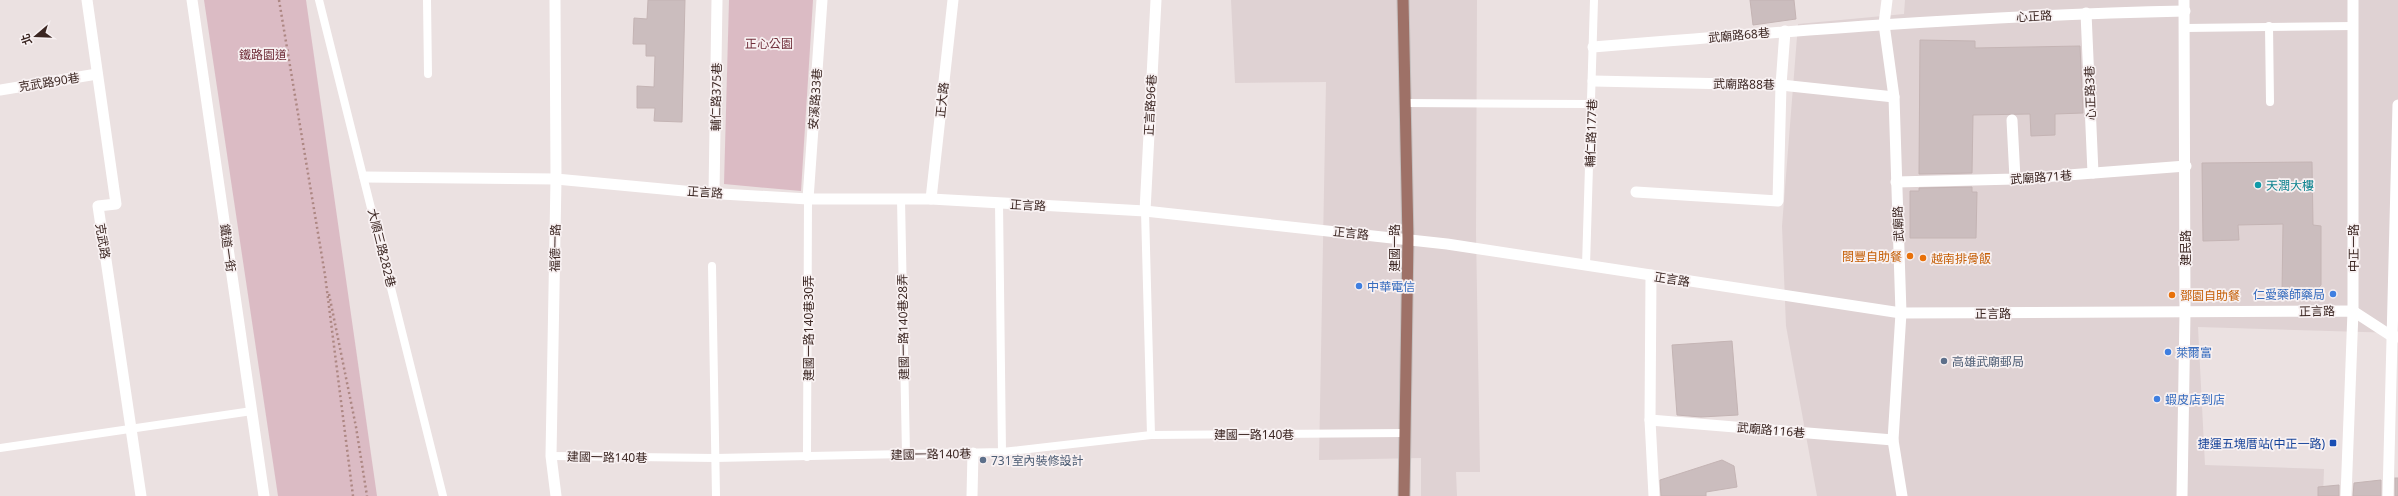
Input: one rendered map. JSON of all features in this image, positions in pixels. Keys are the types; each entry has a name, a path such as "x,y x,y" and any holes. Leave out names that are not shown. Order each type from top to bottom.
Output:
{"main road":[{"name":"建國一路","path":"1403,0 1408,239 1404,496"}],"street":[{"name":"克武路","path":"87,0 116,204 98,206 141,496"},
{"name":"鐵道一街","path":"192,0 264,496"},
{"name":"福德一路","path":"555,0 556,179 551,456 556,496"},
{"name":"輔仁路375巷","path":"714,193 718,0"},
{"name":"安溪路33巷","path":"808,199 822,0"},
{"name":"正大路","path":"931,200 953,0"},
{"name":"正言路96巷","path":"1145,211 1156,0"},
{"name":"武廟路","path":"1887,0 1884,24 1894,97 1901,314 1893,440 1902,496"},
{"name":"中正一路","path":"2346,496 2353,311 2353,0"},
{"name":"心正路","path":"1884,24 2086,13 2184,5"},
{"name":"建民路","path":"2182,496 2186,166 2186,28 2184,5"},
{"name":"心正路3巷","path":"2086,13 2093,173"},
{"name":"武廟路68巷","path":"1593,47 1884,24"},
{"path":"1636,192 1778,201 1781,85 1785,31"},
{"name":"克武路90巷","path":"0,90 97,74"},
{"name":"武廟路88巷","path":"1593,81 1781,85 1894,97"},
{"path":"2388,496 2396,337 2395,262 2398,105"},
{"path":"2012,120 2014,179"},
{"name":"武廟路71巷","path":"1896,182 2014,179 2186,166"},
{"name":"正言路","path":"365,178 556,179 714,193 808,199 931,200 1145,211 1408,239 1901,314 2353,311 2396,337"},
{"path":"1651,275 1650,420 1654,496"},
{"name":"武廟路116巷","path":"1650,420 1893,440"},
{"path":"972,496 973,453"}],"lane":[{"name":"大順三路282巷","path":"319,0 365,178 443,496"},
{"path":"427,0 428,74"},
{"name":"輔仁路177巷","path":"1586,266 1593,81 1594,0"},
{"path":"2269,26 2270,102"},
{"path":"2186,28 2353,26"},
{"path":"1405,103 1592,104"},
{"name":"建國一路140巷30弄","path":"807,457 808,199"},
{"name":"建國一路140巷28弄","path":"901,199 906,454"},
{"path":"999,203 1002,452"},
{"path":"1145,211 1151,434"},
{"path":"712,266 716,496"},
{"path":"0,448 252,411"},
{"name":"建國一路140巷","path":"551,456 715,458 973,453 1002,452 1151,434 1405,433"}],"path":[{"path":"279,0 325,275 356,427 367,496"},
{"path":"325,275 352,496"}],"shaded area":[{"path":"1231,0 1477,0 1476,232 1480,472 1456,472 1457,496 1421,496 1421,458 1319,460 1326,82 1235,83"},
{"path":"1905,0 2398,0 2398,333 2198,327 2205,465 2324,469 2323,496 1817,496 1786,326 1782,226 1798,24 1904,14"}],"green space":[{"name":"鐵路園道","path":"204,0 306,0 377,496 278,496"},
{"name":"正心公園","path":"729,0 813,0 801,191 724,184"}],"building":[{"path":"648,0 685,0 682,122 654,121 655,108 637,108 637,86 654,87 655,56 646,56 646,44 633,44 634,18 647,19"},
{"path":"1750,0 1794,0 1796,19 1753,25"},
{"path":"1920,40 1975,41 1975,48 2080,46 2083,113 2055,114 2055,135 2031,136 2030,114 1973,115 1972,173 1919,174"},
{"name":"天潤大樓","path":"2312,162 2313,225 2321,226 2321,285 2312,294 2282,293 2283,224 2238,225 2239,240 2203,241 2202,163"},
{"path":"1972,187 1972,192 1977,192 1976,238 1910,238 1910,191 1919,191 1919,188"},
{"path":"1732,341 1738,415 1701,417 1677,415 1672,345"},
{"path":"1722,460 1734,466 1737,487 1706,492 1706,496 1661,496 1660,480"},
{"path":"2395,478 2398,478 2398,496 2395,496"},
{"path":"2381,480 2381,496 2353,496 2354,483"},
{"path":"2339,485 2339,496 2318,496 2318,487"}],"place":[{"name":"天潤大樓","path":"2258,185"},
{"name":"閤豐自助餐","path":"1910,256"},
{"name":"越南排骨飯","path":"1923,258"},
{"name":"中華電信","path":"1359,286"},
{"name":"仁愛藥師藥局","path":"2333,294"},
{"name":"鄧園自助餐","path":"2172,295"},
{"name":"萊爾富","path":"2168,352"},
{"name":"高雄武廟郵局","path":"1944,361"},
{"name":"蝦皮店到店","path":"2157,399"},
{"name":"捷運五塊厝站(中正一路)","path":"2333,443"},
{"name":"731室內裝修設計","path":"983,460"}]}
